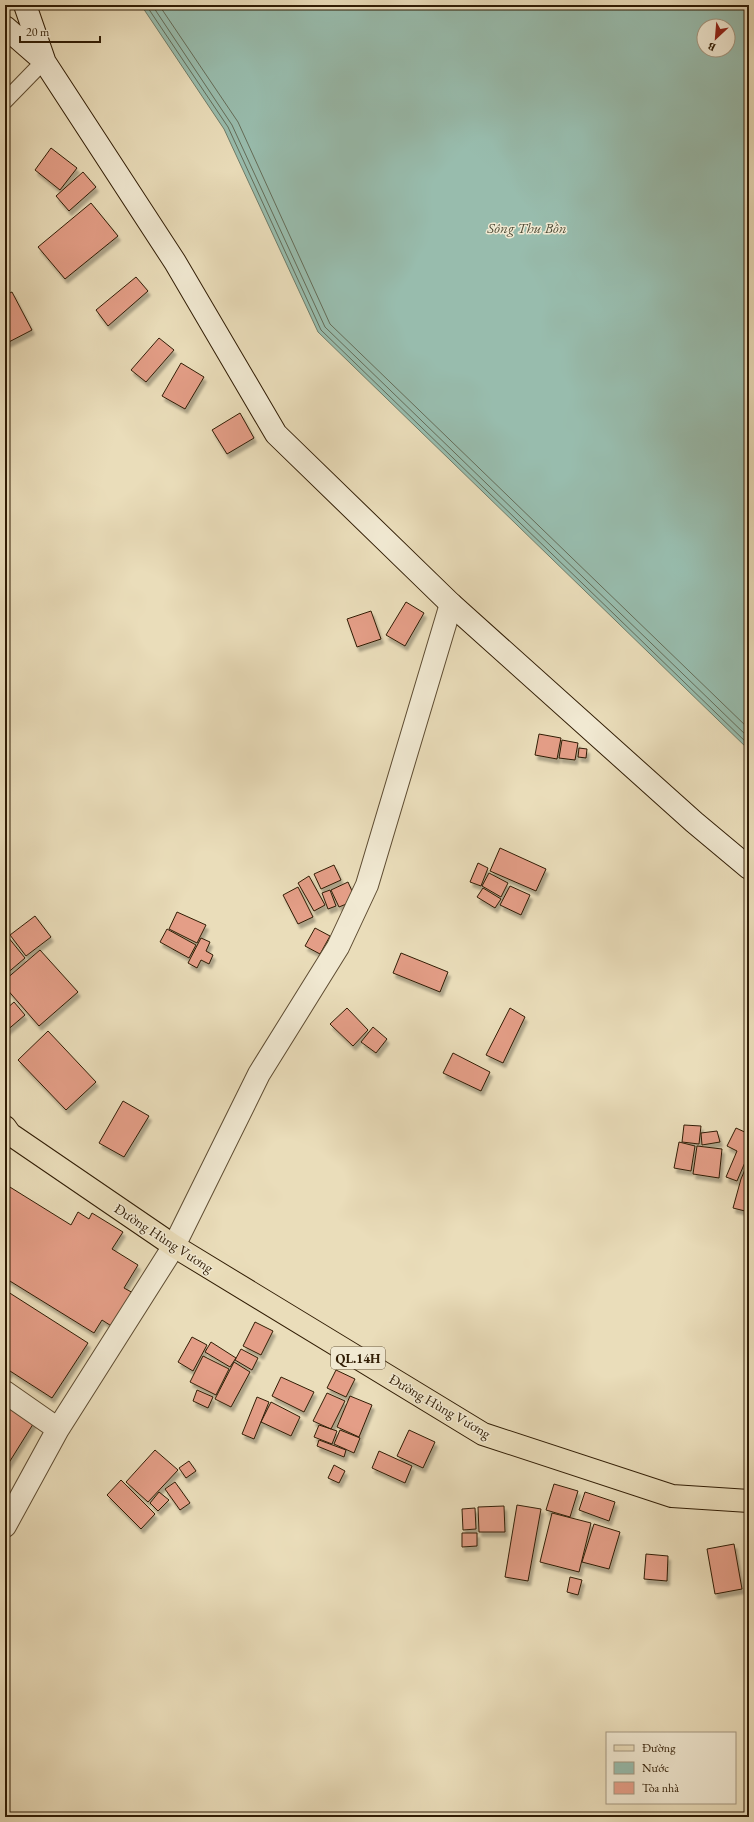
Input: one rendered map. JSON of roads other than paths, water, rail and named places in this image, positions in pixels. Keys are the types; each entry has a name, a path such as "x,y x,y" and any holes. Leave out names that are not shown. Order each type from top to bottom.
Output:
{"main road":[{"name":"Đường Hùng Vương","path":"5,1127 10,1134 174,1246 483,1434 672,1496 749,1501"}],"street":[{"path":"25,5 44,62 175,262 276,434 451,604 694,822 749,868"},
{"path":"5,27 44,62"},
{"path":"5,1526 58,1429 174,1246 260,1074 338,947 367,885 451,604"},
{"path":"5,1392 58,1429"}],"lane":[{"path":"5,101 44,62"}],"water":[{"name":"Sông Thu Bồn","path":"141,5 749,5 749,750 318,332 224,129"}]}
